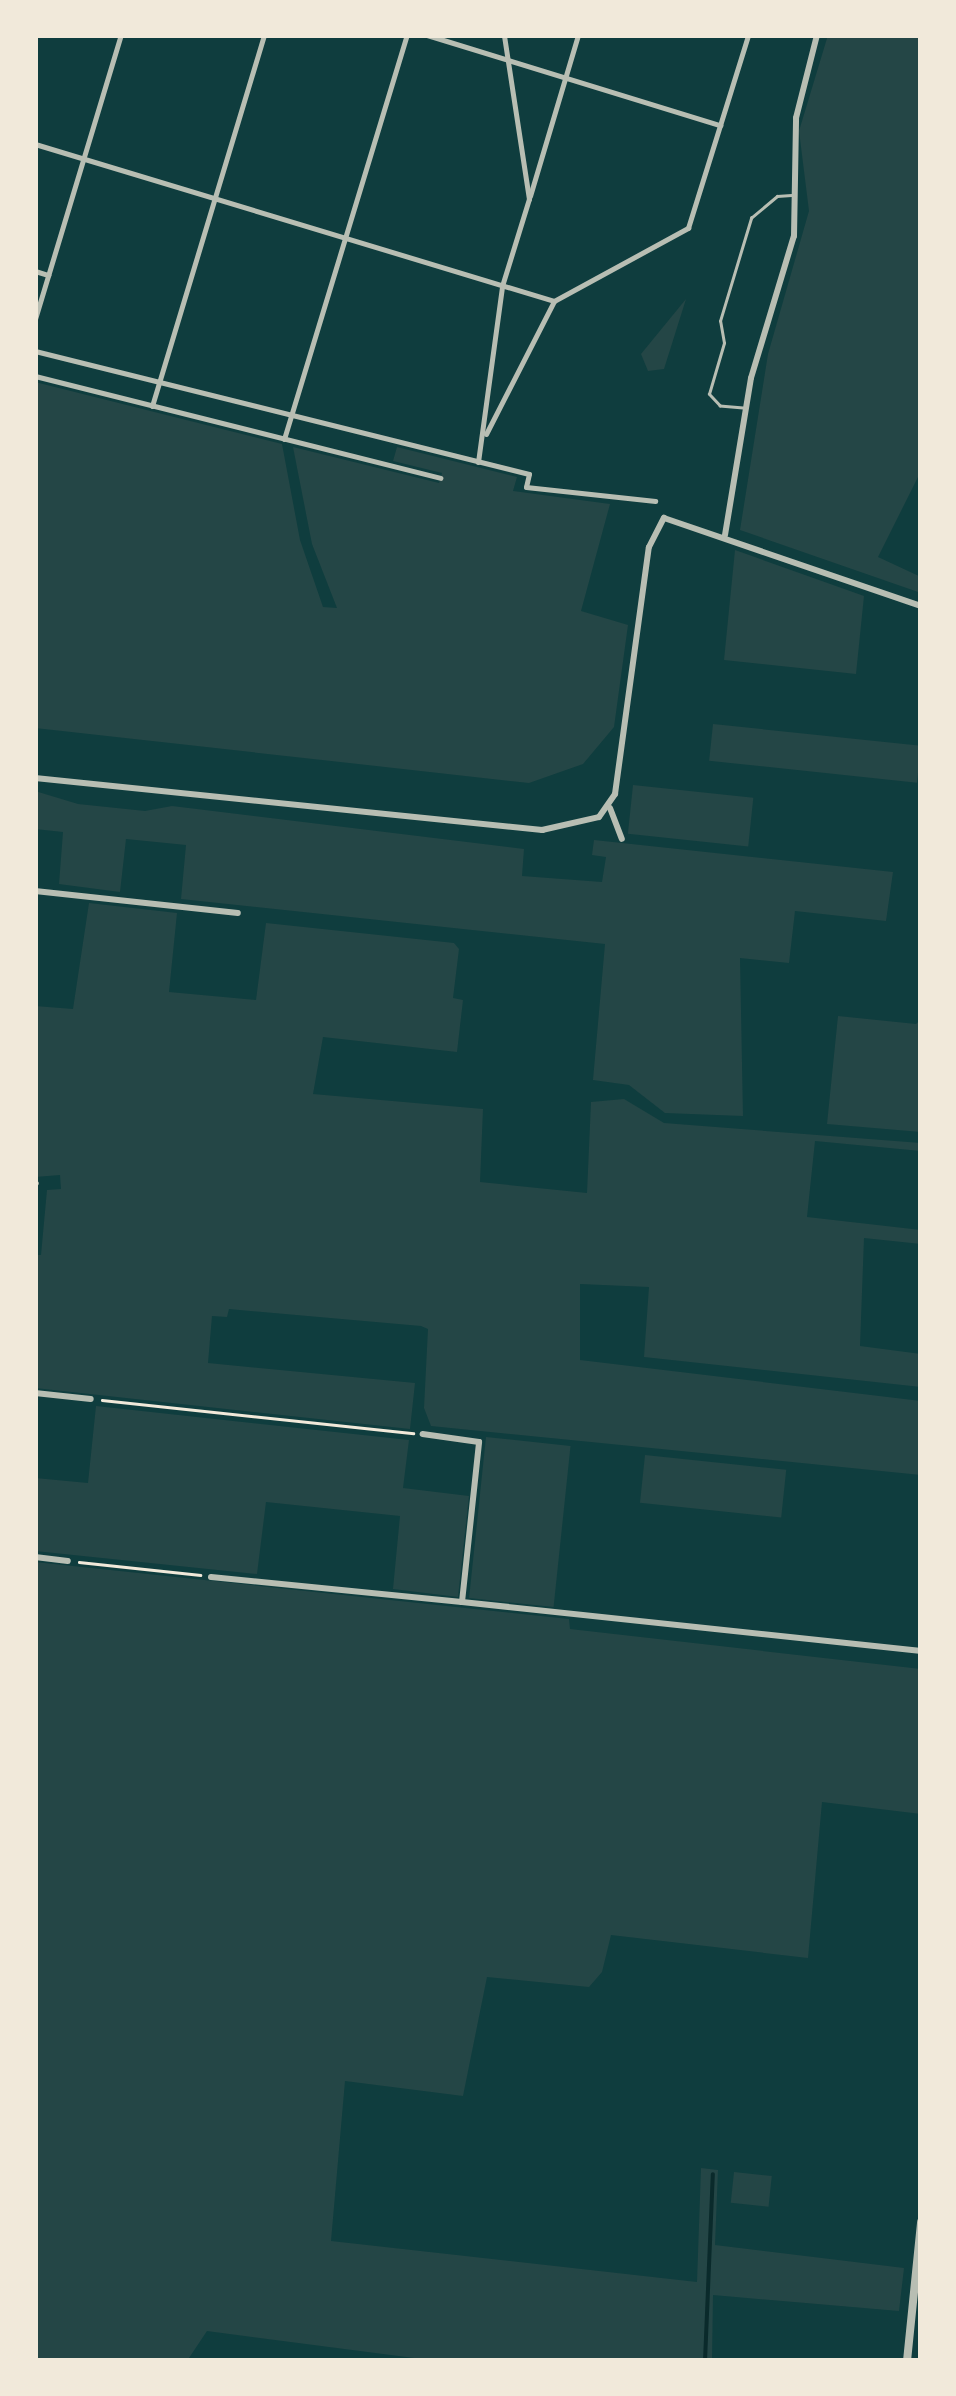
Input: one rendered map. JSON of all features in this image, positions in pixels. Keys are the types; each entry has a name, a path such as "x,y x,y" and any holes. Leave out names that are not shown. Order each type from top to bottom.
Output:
{"street":[{"path":"35,319 120,35"},
{"path":"152,406 264,35"},
{"path":"284,439 407,35"},
{"path":"427,35 720,126"},
{"path":"504,35 529,198"},
{"path":"478,462 486,434 502,286 578,35"},
{"path":"486,434 554,300 688,228 748,35"},
{"path":"725,534 746,408 794,236 798,194 796,118 818,35"},
{"path":"35,144 554,300"},
{"path":"35,271 48,275"},
{"path":"35,351 529,474 526,486 655,502"},
{"path":"35,376 440,478"},
{"path":"622,839 610,807 657,523 669,516 921,606"},
{"path":"35,778 514,831 599,816 610,807"},
{"path":"35,891 238,913"},
{"path":"35,1393 91,1399"},
{"path":"422,1434 479,1442 462,1602"},
{"path":"35,1557 68,1561"},
{"path":"211,1576 921,1650"},
{"path":"906,2361 921,2222"}],"lane":[{"path":"746,408 720,406 709,394 724,343 720,322 751,218 777,196 798,194"}],"path":[{"path":"91,1399 422,1434"},
{"path":"68,1561 211,1576"}],"shaded area":[{"path":"828,35 921,35 921,471 878,557 921,577 921,593 740,530 768,354 809,211 799,131"},
{"path":"686,299 664,369 648,371 641,354"},
{"path":"35,382 282,444 300,540 323,607 337,608 312,544 293,447 439,483 442,473 393,461 397,447 517,477 513,491 610,504 581,611 628,625 614,727 583,764 529,783 35,728"},
{"path":"735,550 864,596 856,674 724,660"},
{"path":"713,724 921,746 917,783 709,761"},
{"path":"633,785 753,798 748,846 628,834"},
{"path":"35,791 78,804 145,811 172,806 524,849 522,876 602,882 606,857 592,855 594,840 893,872 886,921 795,911 789,963 740,958 743,1116 665,1113 629,1085 593,1080 605,944 181,899 186,845 126,839 120,892 59,884 63,832 35,829"},
{"path":"89,903 177,913 169,992 256,1000 266,923 454,943 459,949 453,998 463,1000 457,1052 323,1037 313,1094 483,1109 480,1182 587,1193 591,1102 624,1099 664,1123 921,1143 921,1151 815,1141 807,1217 921,1230 921,1244 864,1238 860,1346 921,1354 921,1387 644,1357 649,1287 580,1284 580,1360 921,1401 921,1475 431,1426 424,1408 428,1329 421,1326 229,1309 227,1317 212,1316 208,1363 415,1383 410,1429 35,1388 35,1255 41,1255 47,1190 61,1189 60,1175 35,1177 35,1006 73,1009"},
{"path":"838,1016 916,1024 921,1019 921,1132 827,1124"},
{"path":"96,1406 409,1440 403,1488 469,1496 458,1597 393,1589 400,1516 266,1502 257,1574 35,1551 35,1478 88,1483"},
{"path":"486,1437 571,1446 554,1607 469,1598"},
{"path":"645,1455 786,1470 781,1518 640,1503"},
{"path":"35,1562 569,1619 570,1629 921,1669 921,1814 822,1802 808,1958 611,1935 602,1972 589,1987 487,1977 463,2096 345,2081 331,2241 697,2282 701,2168 718,2170 715,2245 904,2268 899,2311 713,2295 712,2361 437,2361 207,2331 187,2361 35,2361"},
{"path":"734,2172 772,2176 769,2207 731,2203"}],"waterway":[{"path":"705,2361 713,2174"}]}
